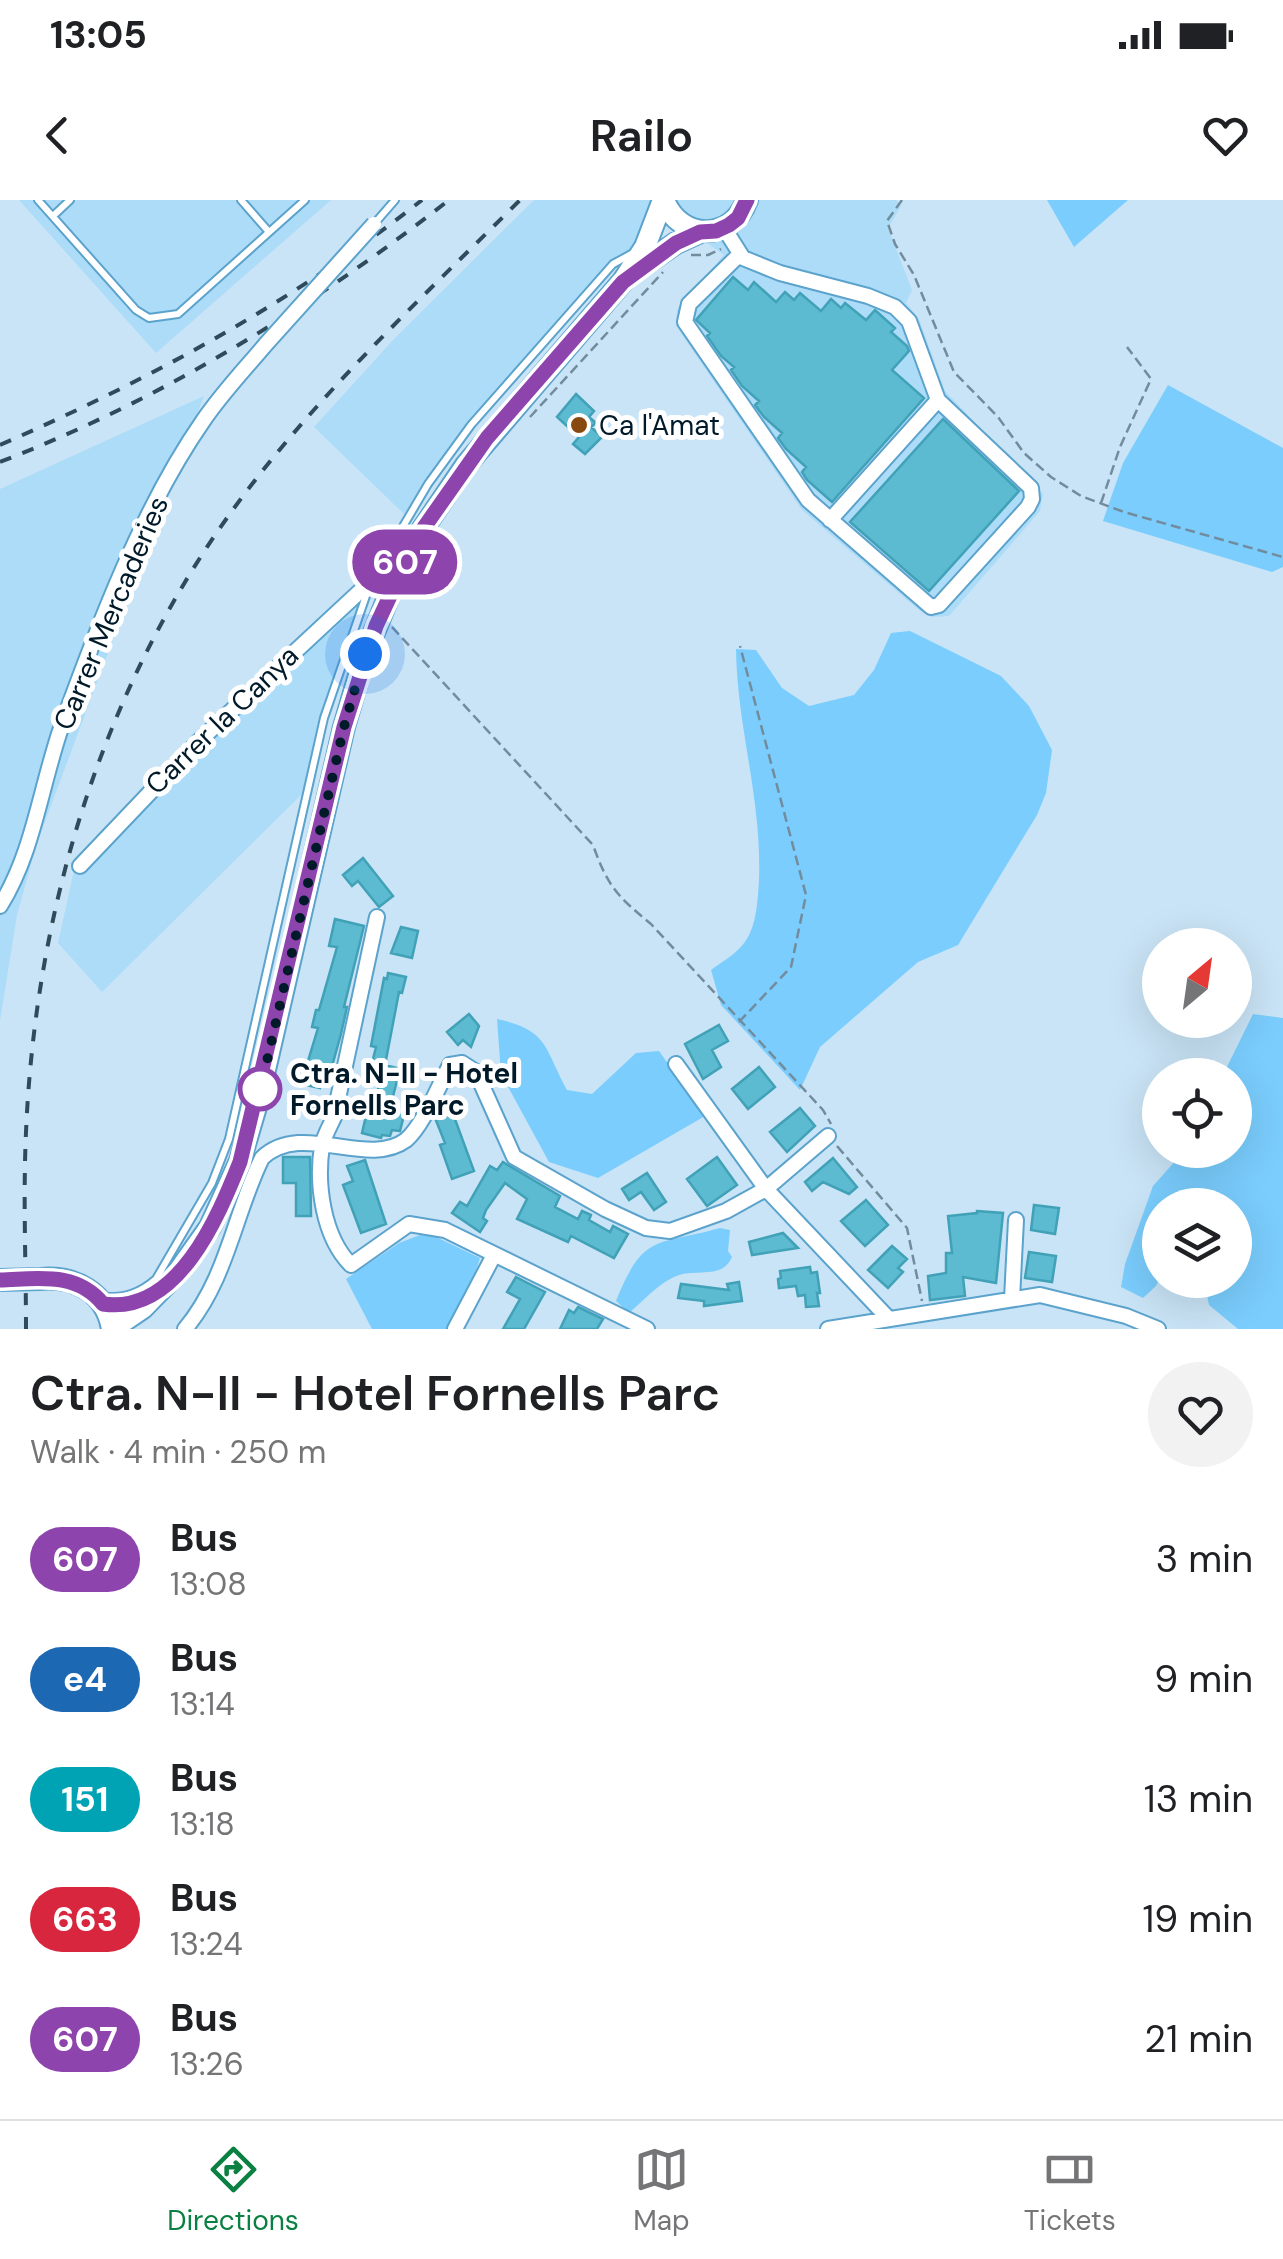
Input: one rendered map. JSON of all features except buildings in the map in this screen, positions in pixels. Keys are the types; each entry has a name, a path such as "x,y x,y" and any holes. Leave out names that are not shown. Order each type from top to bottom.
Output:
{"main road":[{"path":"664,200 676,220 731,242 747,200"},
{"path":"99,1299 112,1329 143,1308 163,1288 210,1227 240,1162 344,727 378,620 418,536 466,465 623,282 645,247 664,200"},
{"path":"623,282 655,256 700,232"},
{"path":"0,1280 74,1282 99,1299 126,1304 163,1288"}],"street":[{"name":"Carrer Mercaderies","path":"0,906 62,726 143,530 175,465 203,420 374,224"},
{"path":"731,242 780,273 895,307 910,321 938,400 1031,488 1028,507 939,605 931,607 808,500 685,322 689,304 731,242"},
{"path":"830,520 938,400"},
{"name":"Carrer la Canya","path":"80,866 186,754 371,581"},
{"path":"377,916 334,1117 322,1144 321,1203 343,1257 351,1266 409,1224 445,1230 617,1323 647,1329"},
{"path":"185,1329 197,1316 230,1251 262,1158 278,1146 294,1142 386,1148 406,1139 450,1065 462,1063 476,1072 514,1157 646,1228 670,1231 726,1211 766,1189 828,1136"},
{"path":"676,1064 766,1189 888,1318"},
{"path":"1012,1299 1016,1220"},
{"path":"455,1329 494,1254"},
{"path":"828,1329 1040,1295 1153,1328"}],"lane":[{"path":"38,200 136,310 149,318 178,314 305,200"},
{"path":"52,216 70,200"},
{"path":"241,200 269,232"},
{"path":"374,224 395,200"},
{"path":"99,1299 127,1296 156,1279 220,1165 234,1120 324,718 371,581 428,484 471,424 613,264 645,247"}],"path":[{"path":"902,200 887,222 914,275 954,372 998,417 1034,463 1057,482 1101,504 1283,558"},
{"path":"681,259 708,255 731,242"},
{"path":"529,418 640,294 672,265"},
{"path":"1101,504 1120,447 1150,380 1127,346"},
{"path":"378,620 396,628 593,844 606,881 621,900 651,924 823,1110 833,1126 828,1136 907,1228 924,1312"},
{"path":"739,1022 791,967 806,895 740,646"}],"shaded area":[{"path":"19,200 331,200 156,353"},
{"path":"534,200 896,200 901,206 888,228 912,290 906,303 919,319 945,391 1043,494 1040,511 949,616 931,617 920,611 802,510 676,326 677,310 683,301 724,255 666,214 490,405 404,514 314,427 394,339"},
{"path":"1047,200 1128,200 1074,247"},
{"path":"1168,385 1283,448 1283,567 1272,572 1103,521 1123,463"},
{"path":"204,396 37,843 17,915 0,1021 0,489"},
{"path":"362,592 305,791 102,992 58,943 75,866"},
{"path":"910,631 1001,676 1029,706 1052,750 1046,793 1037,815 958,945 918,962 820,1047 800,1090 721,1005 711,970 747,939 758,893 757,820 740,707 736,649 756,650 782,688 809,706 854,695 874,670 891,633"},
{"path":"1252,1016 1283,1018 1283,1329 1238,1329 1209,1305 1208,1298 1252,1298 1252,1188 1152,1188 1169,1168 1252,1168 1252,1058 1231,1058 1241,1038 1252,1038"},
{"path":"497,1019 536,1035 567,1090 592,1094 636,1053 659,1051 705,1116 598,1178 549,1162 501,1074"},
{"path":"1142,1217 1142,1298 1121,1287"},
{"path":"720,1228 730,1230 728,1251 732,1257 721,1269 674,1277 629,1313 616,1301 644,1252 666,1241"},
{"path":"420,1235 434,1236 480,1258 471,1287 448,1329 372,1329 346,1279 399,1243"}],"railway":[{"path":"0,445 112,393 219,336 323,272 422,200"},
{"path":"0,462 178,380 290,313 449,200"},
{"path":"26,1329 26,1132 33,1043 46,955 65,869 91,784 123,702 162,622 208,546 260,474 353,367 520,200"}],"bus line":[{"name":"607","path":"0,1280 66,1280 89,1290 103,1304 116,1306 163,1288 196,1248 240,1162 258,1100 344,727 365,654 418,536 487,438 623,282 676,243 729,225 738,218 747,200"}],"place":[{"name":"Ca l'Amat","path":"579,425"},
{"name":"Ctra. N-II - Hotel Fornells Parc","path":"260,1089"}],"route":[{"path":"260,1089 258,1100 344,727 365,654"}]}
